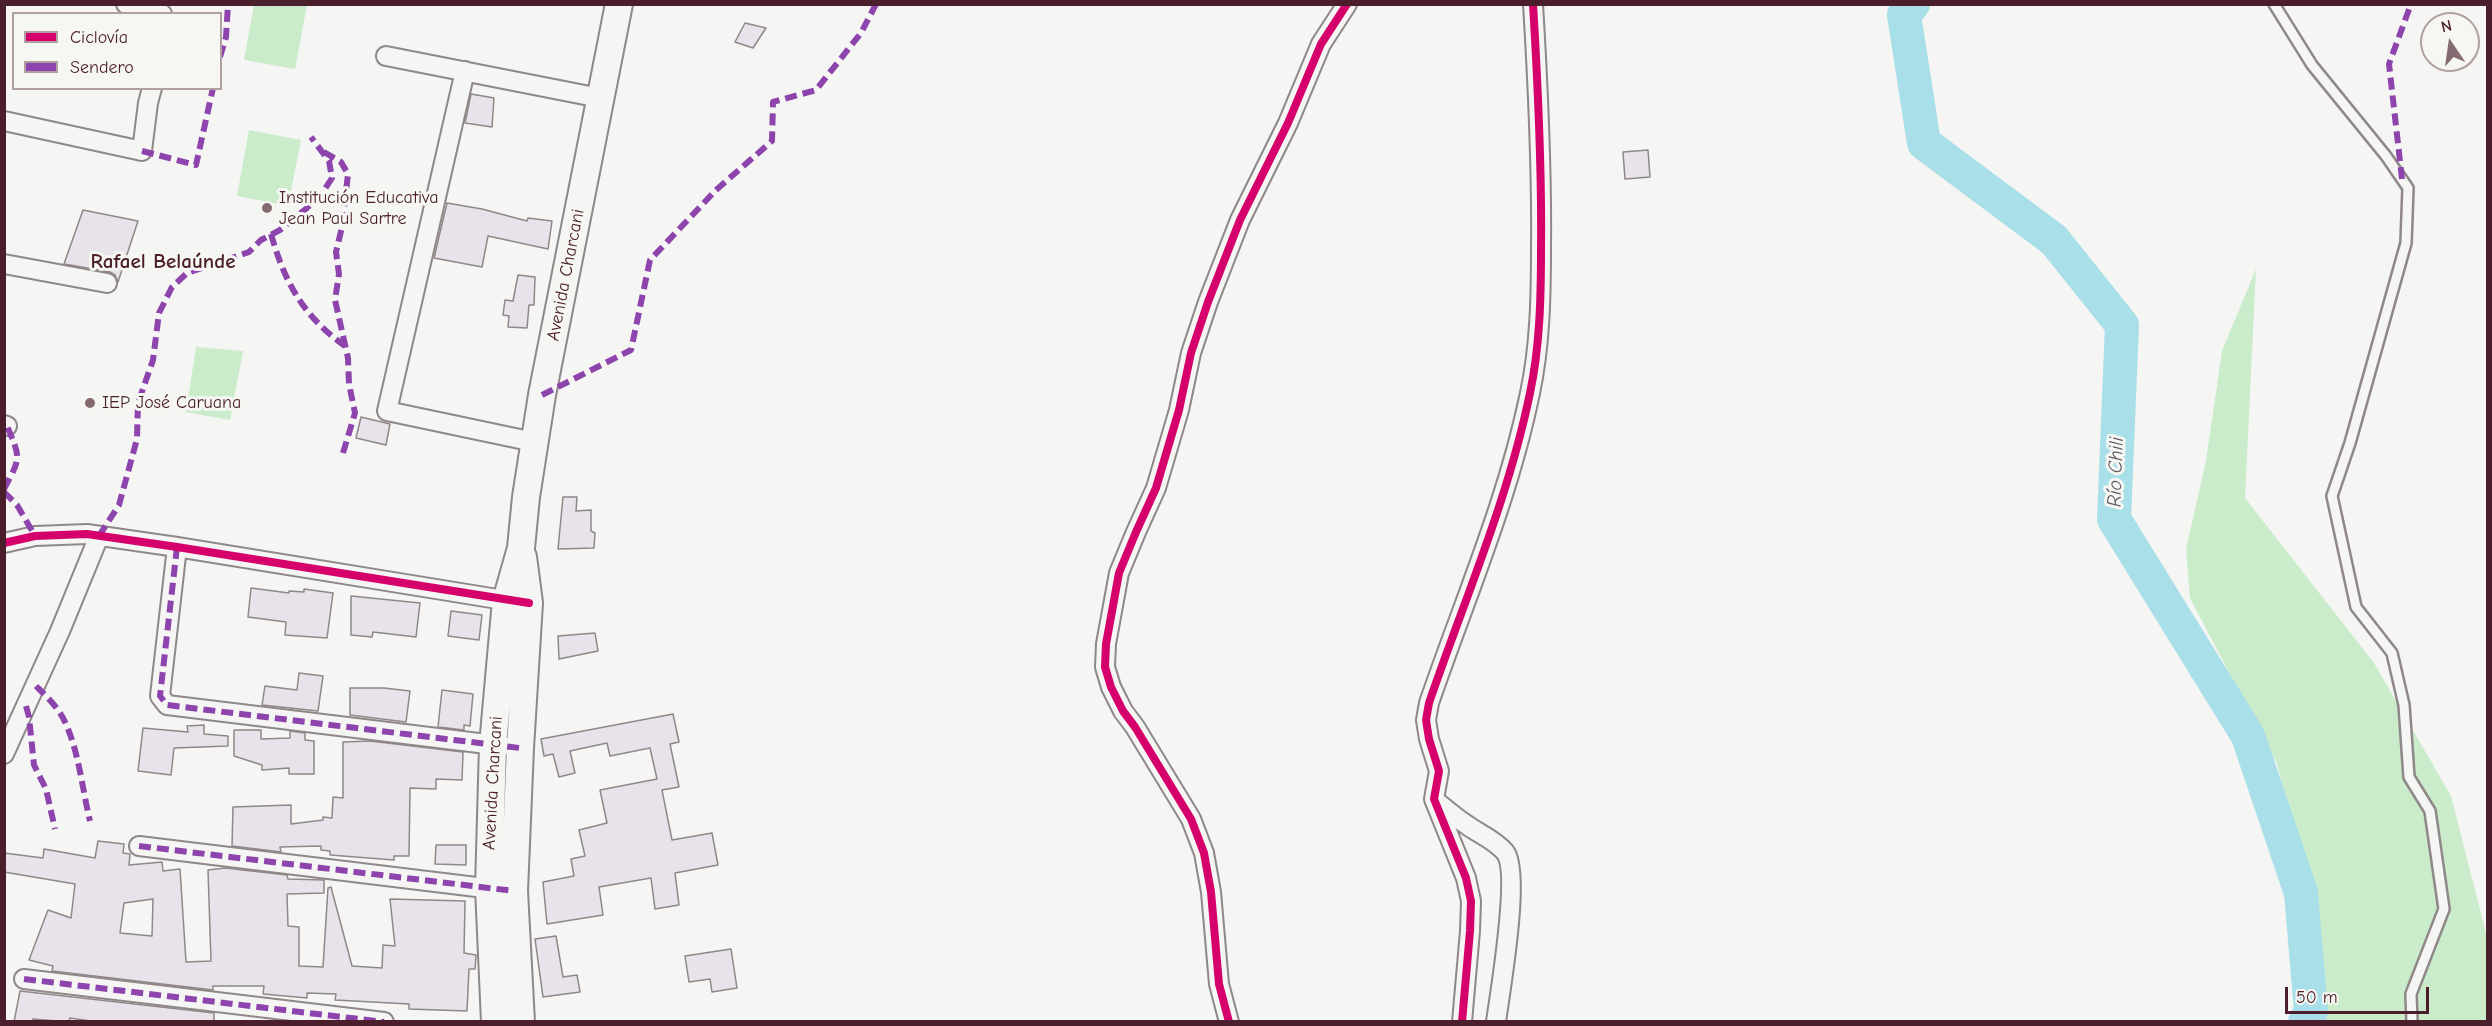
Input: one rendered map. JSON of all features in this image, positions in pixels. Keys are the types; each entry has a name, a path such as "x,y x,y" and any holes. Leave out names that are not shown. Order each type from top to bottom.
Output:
{"main road":[{"name":"Avenida Charcani","path":"495,1022 489,888 493,745 517,602 534,442 619,4"},
{"name":"Avenida Charcani","path":"517,602 520,747 514,891 521,1022"}],"street":[{"path":"126,4 155,12"},
{"path":"1229,1022 1218,984 1211,892 1204,853 1191,819 1123,711 1111,687 1105,667 1106,644 1119,573 1156,488 1179,410 1191,353 1208,302 1240,220 1288,123 1321,44 1347,4"},
{"path":"1462,1022 1470,931 1470,901 1466,878 1434,799 1439,771 1431,753 1426,720 1429,703 1476,573 1512,460 1530,393 1539,332 1542,182 1533,4"},
{"path":"386,56 600,98"},
{"path":"465,71 387,411 534,442"},
{"path":"4,121 142,151 151,90"},
{"path":"4,264 107,283"},
{"path":"4,543 35,536 99,536 177,546 517,602"},
{"path":"4,754 99,536"},
{"path":"177,546 160,696 167,705 520,747"},
{"path":"1434,799 1467,826 1492,840 1506,853 1511,863 1511,895 1496,1022"},
{"path":"139,846 514,891"},
{"path":"24,979 384,1022"}],"lane":[{"path":"2274,4 2312,65 2386,156 2408,188 2406,243 2350,443 2332,496 2356,607 2392,652 2404,705 2409,777 2430,811 2444,909 2411,994 2412,1022"}],"green space":[{"path":"254,5 307,5 295,69 244,60"},
{"path":"249,130 301,140 288,206 237,196"},
{"path":"2256,269 2245,498 2374,663 2451,796 2487,937 2487,1021 2318,1021 2326,987 2307,882 2277,764 2190,598 2186,549 2206,461 2222,351"},
{"path":"196,347 243,351 230,420 186,412"}],"building":[{"path":"745,23 766,28 753,48 735,42"},
{"path":"471,94 494,98 492,127 465,123"},
{"path":"1648,150 1650,177 1625,179 1623,152"},
{"path":"447,203 482,209 527,221 528,218 552,221 548,249 488,236 482,267 434,258"},
{"path":"83,210 138,221 118,282 115,275 110,272 64,264"},
{"path":"518,275 535,277 534,305 529,305 527,328 508,327 509,316 503,315 505,300 513,301"},
{"path":"361,417 390,424 386,445 356,438"},
{"path":"563,497 577,497 576,511 591,510 591,531 595,533 594,548 558,549"},
{"path":"251,588 289,593 289,591 304,592 304,589 333,593 327,638 285,635 286,622 248,617"},
{"path":"351,596 420,603 416,637 373,632 372,637 351,635"},
{"path":"451,611 482,615 479,640 448,636"},
{"path":"595,633 598,651 559,659 558,636"},
{"path":"299,673 323,676 318,711 262,705 265,686 297,690"},
{"path":"350,688 410,691 406,722 350,715"},
{"path":"442,690 473,694 470,726 464,725 464,730 438,727"},
{"path":"673,714 679,742 670,744 679,787 662,790 672,840 712,833 718,865 675,873 679,905 655,909 651,878 599,887 603,915 547,924 543,882 574,876 571,859 585,856 579,830 607,823 600,790 657,779 650,748 610,756 607,743 570,751 575,773 559,777 553,754 544,756 541,739"},
{"path":"204,725 204,734 228,736 228,746 174,748 171,775 138,771 143,728 188,732 187,726"},
{"path":"234,730 261,730 261,739 290,738 290,731 305,733 305,740 314,741 314,774 289,774 289,768 262,770 262,765 234,756"},
{"path":"370,741 463,752 462,780 436,779 436,789 410,788 409,856 394,856 394,860 330,855 330,851 321,850 321,846 280,847 281,852 232,846 233,807 291,805 291,824 323,820 323,817 332,818 333,797 343,798 343,742"},
{"path":"98,841 124,844 123,853 130,854 129,865 162,862 163,871 180,869 186,962 211,961 208,870 225,868 287,875 288,879 324,880 324,893 287,894 288,926 299,927 299,966 323,967 328,888 331,887 352,966 382,968 383,945 395,946 390,899 465,901 464,953 476,955 475,969 469,969 467,1011 409,1009 409,1004 335,1000 336,994 307,993 307,998 263,994 264,986 213,986 213,990 52,971 53,966 29,960 48,910 71,918 75,884 4,872 4,853 43,858 44,849 95,858","holes":["153,899 152,936 120,933 124,903"]},
{"path":"436,845 466,845 466,865 435,864"},
{"path":"556,936 563,977 577,975 580,992 543,997 535,939"},
{"path":"731,949 737,988 712,992 710,979 689,982 685,956"},
{"path":"20,991 214,1013 214,1022 97,1022 70,1018 69,1022 33,1019 33,1022 14,1022"}],"waterway":[{"name":"Río Chili","path":"1913,4 1904,15 1924,143 2054,240 2122,325 2114,519 2248,736 2301,893 2311,1011 2305,1022"}],"marked path":[{"path":"222,50 226,37 228,4"},
{"path":"542,395 631,350 650,260 716,190 772,141 773,102 816,90 861,33 876,4"},
{"path":"2402,179 2389,64 2411,4"},
{"path":"142,151 196,165 213,90"},
{"path":"99,536 119,505 137,439 138,403 153,360 159,313 172,287 187,273 249,252 261,240 280,230 323,192 332,178 329,161 311,137"},
{"path":"324,152 341,162 348,174 342,227 336,252 339,274 335,300 348,358 349,384 355,413 343,453"},
{"path":"271,234 289,283 298,297 318,323 345,346"},
{"path":"4,489 14,470 17,458 15,445 7,426"},
{"path":"4,492 17,505 35,536"},
{"path":"177,547 160,696 167,705 520,748"},
{"path":"36,686 52,702 70,734 90,821"},
{"path":"26,706 34,765 46,789 55,829"},
{"path":"139,846 514,891"},
{"path":"24,979 384,1022"}],"cycle path":[{"path":"1229,1022 1219,984 1211,892 1204,853 1191,819 1123,711 1111,687 1105,667 1106,644 1119,573 1156,488 1179,410 1191,353 1208,302 1240,220 1288,123 1321,44 1347,4"},
{"path":"1462,1022 1471,901 1466,878 1434,799 1439,771 1426,720 1429,703 1498,511 1521,433 1533,375 1540,303 1541,218 1533,4"},
{"path":"4,543 35,536 87,534 529,603"}],"place":[{"name":"Institución Educativa Jean Paul Sartre","path":"267,208"},
{"name":"IEP José Caruana","path":"90,403"}],"district":[{"name":"Rafael Belaúnde","path":"163,262"}]}
